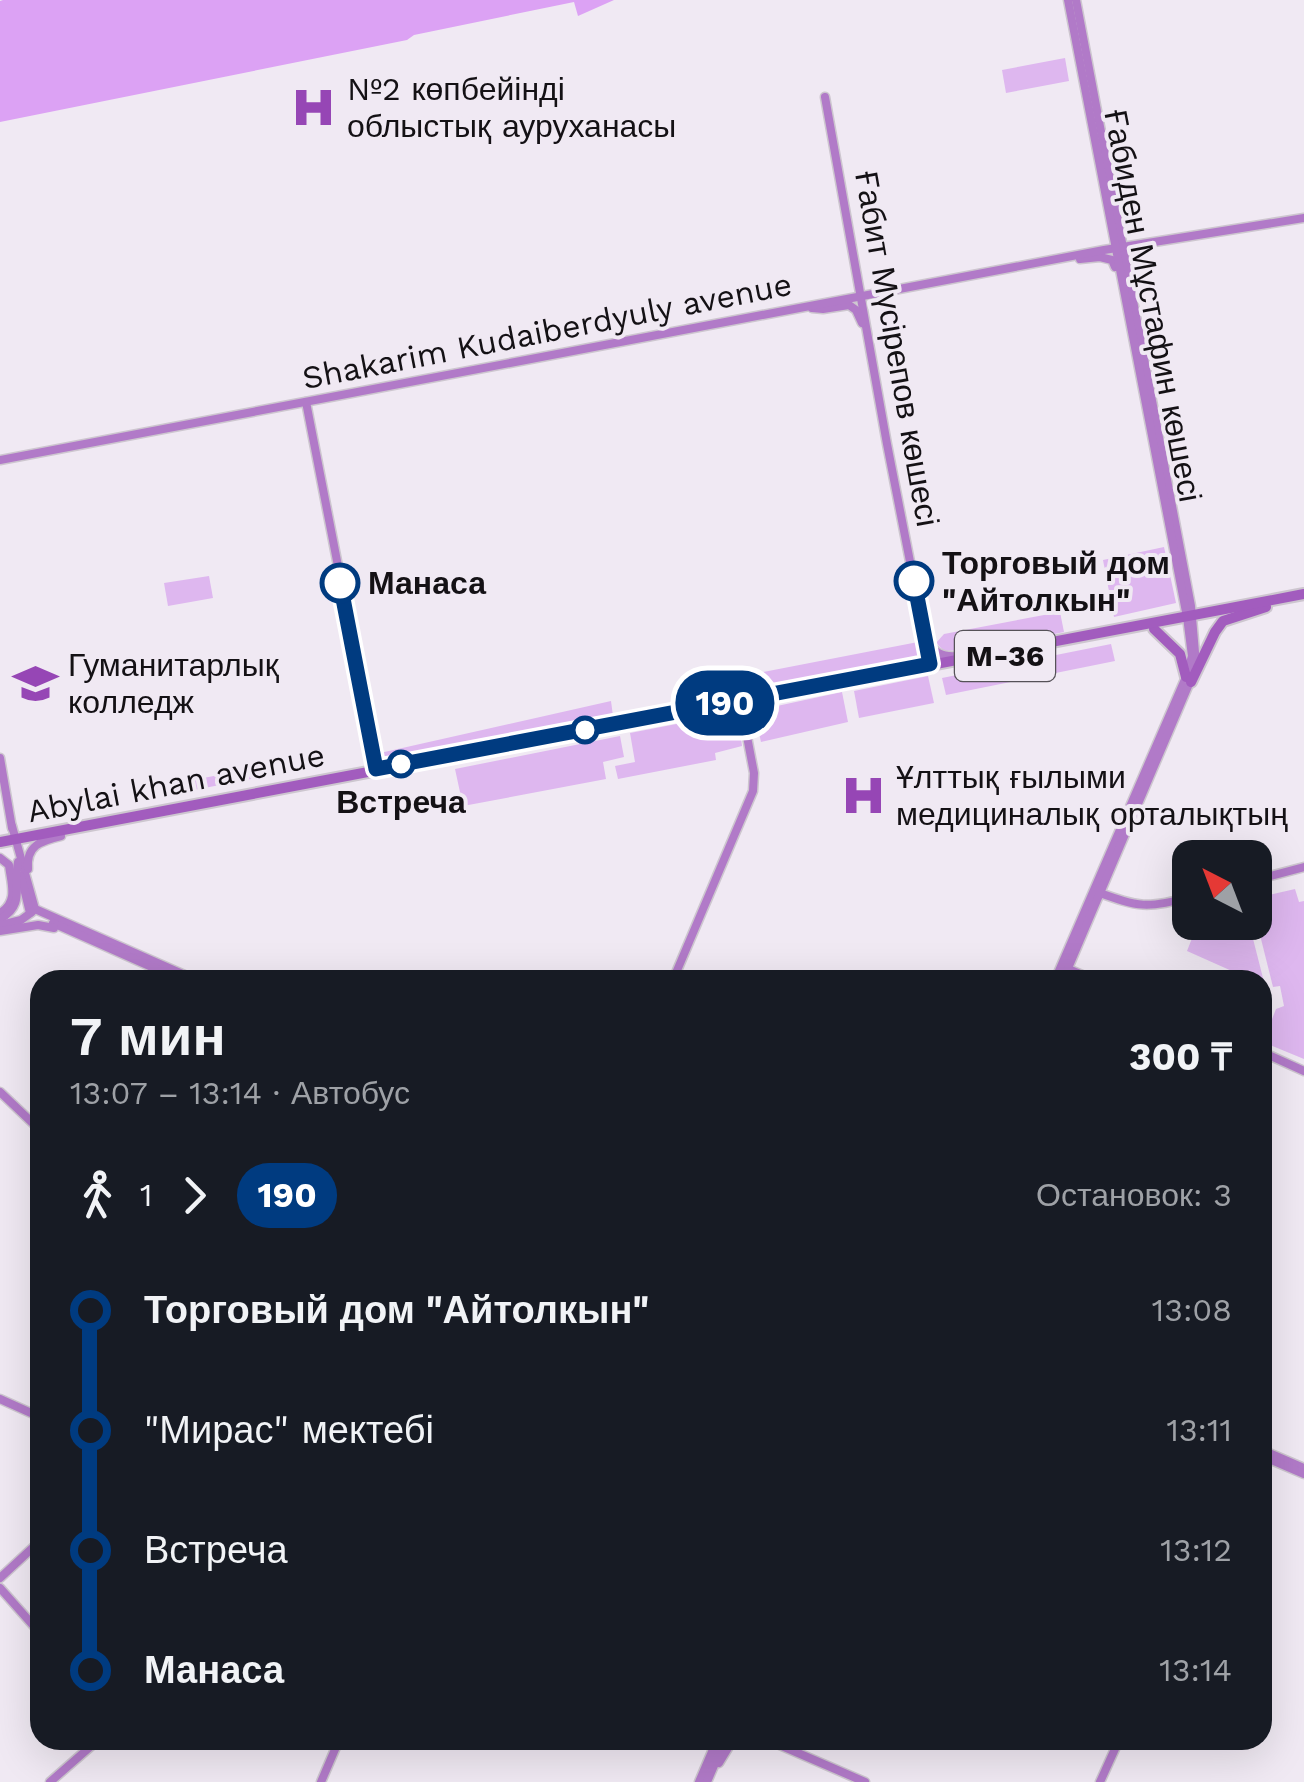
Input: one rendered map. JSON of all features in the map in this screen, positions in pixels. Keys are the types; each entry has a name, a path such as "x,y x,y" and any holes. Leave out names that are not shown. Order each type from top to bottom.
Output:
{"main road":[{"name":"Ғабиден Мұстафин көшесі","path":"1068,0 1190,619"},
{"name":"Ғабиден Мұстафин көшесі","path":"1076,0 1126,300 1190,619"},
{"name":"Ғабит Мүсірепов көшесі","path":"825,97 931,667"},
{"name":"Shakarim Kudaiberdyuly avenue","path":"0,460 1119,247 1304,216"},
{"path":"1061,258 1112,260 1120,292 1126,300"},
{"path":"808,307 853,307 867,337"},
{"path":"306,402 378,772"},
{"name":"Abylai khan avenue","path":"0,845 931,667 1154,629 1304,597"},
{"name":"Abylai khan avenue","path":"931,667 1304,597"},
{"path":"1188,679 1223,621 1266,607"},
{"path":"1064,970 1198,653 1190,619"},
{"path":"1154,629 1180,654 1188,679"},
{"path":"925,635 932,648 946,657 985,654"},
{"path":"677,970 753,791 754,773 741,704"},
{"path":"0,758 33,911"},
{"name":"Abylai khan avenue","path":"16,842 378,772"},
{"path":"28,884 27,859 31,849 39,842 60,836"},
{"path":"0,922 17,903 16,842"},
{"path":"0,858 8,865 13,894 0,922"},
{"path":"18,862 33,911 158,970"},
{"path":"1272,875 1304,867"},
{"path":"1097,892 1145,906 1172,901"},
{"path":"0,922 21,920 33,911"},
{"path":"33,911 172,970"},
{"path":"0,922 68,930"},
{"path":"1065,967 1072,970"},
{"path":"1272,1057 1304,1071"},
{"path":"0,1092 30,1120"},
{"path":"0,1402 30,1416"},
{"path":"1272,1456 1304,1471"},
{"path":"1272,1457 1304,1471"},
{"path":"1293,1463 1304,1460"},
{"path":"0,1578 30,1550"},
{"path":"0,1588 30,1622"},
{"path":"50,1782 87,1750"},
{"path":"321,1782 335,1750"},
{"path":"698,1782 712,1750"},
{"path":"708,1778 721,1750"},
{"path":"708,1778 726,1750"},
{"path":"782,1750 853,1782"},
{"path":"791,1750 865,1782"},
{"path":"1100,1782 1114,1750"}],"shaded area":[{"path":"3,0 614,0 578,16 574,2 414,35 407,40 0,122"},
{"path":"1065,58 1069,81 1006,93 1002,70"},
{"path":"1164,547 1176,603 1114,617 1103,560"},
{"path":"209,576 213,598 168,606 164,583"},
{"path":"1060,612 1064,632 985,649 944,651 936,643 944,634"},
{"path":"918,642 921,658 917,660 751,692 742,688 738,677"},
{"path":"1111,644 1115,661 946,695 942,678"},
{"path":"928,676 934,703 859,718 854,691"},
{"path":"842,692 848,722 761,742 754,711"},
{"path":"611,701 610,720 389,760 380,753"},
{"path":"738,712 742,746 715,753 716,760 618,779 615,766 635,762 630,733"},
{"path":"620,736 624,757 603,762 606,779 463,806 455,769"},
{"path":"266,766 267,776 163,796 161,786"},
{"path":"1295,889 1299,902 1304,901 1304,1059 1272,1046 1272,1019 1276,1009 1284,1006 1280,986 1273,987 1272,970 1269,970 1261,940 1272,940 1272,894"},
{"path":"1191,940 1253,940 1261,970 1230,970 1187,951"}],"bus line":[{"name":"190","path":"340,583 376,769 930,664 914,581"}],"place":[{"name":"№2 көпбейінді облыстық ауруханасы","path":"314,107"},
{"name":"Торговый дом \"Айтолкын\"","path":"914,581"},
{"name":"Манаса","path":"340,583"},
{"name":"Гуманитарлық колледж","path":"35,683"},
{"name":"Встреча","path":"401,764"},
{"name":"Ұлттық ғылыми медициналық орталықтың","path":"863,795"}]}
